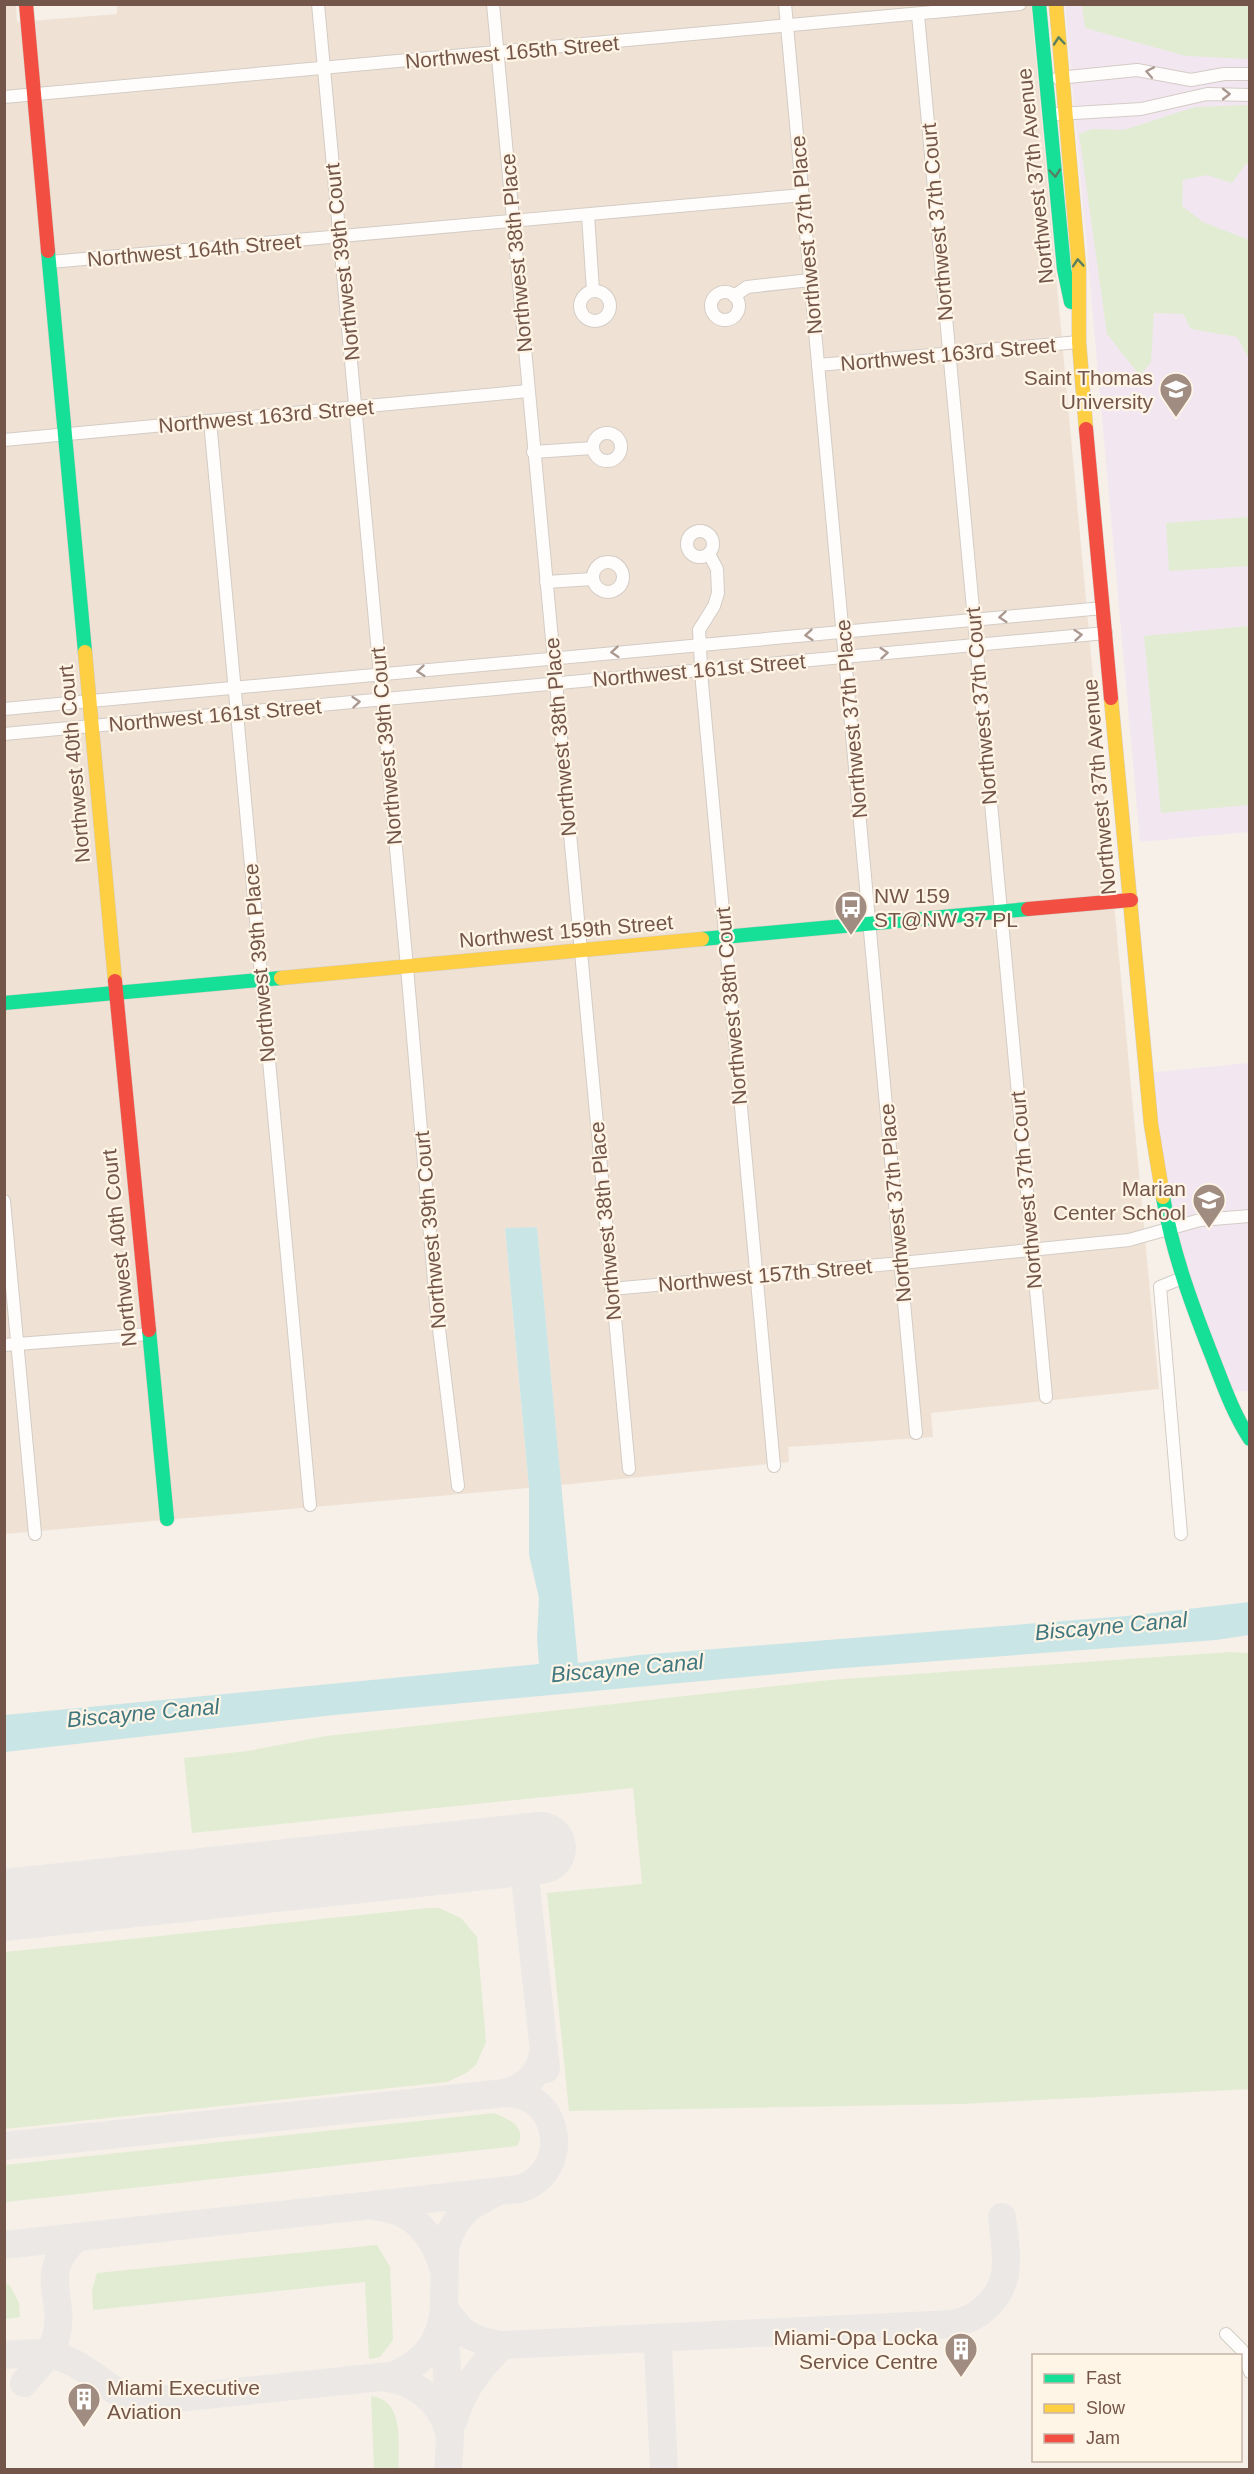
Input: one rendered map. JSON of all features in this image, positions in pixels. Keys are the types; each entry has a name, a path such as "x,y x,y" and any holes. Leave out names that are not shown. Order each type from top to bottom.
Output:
{"street":[{"name":"Northwest 40th Court","path":"26,4 116,994 167,1519"},
{"name":"Northwest 39th Court","path":"318,4 436,1304 458,1486"},
{"name":"Northwest 38th Place","path":"493,4 629,1469"},
{"name":"Northwest 37th Place","path":"785,4 916,1433"},
{"name":"Northwest 165th Street","path":"4,98 1020,4"},
{"name":"Northwest 37th Avenue","path":"1039,4 1064,269 1079,342"},
{"name":"Northwest 37th Avenue","path":"1056,4 1078,268 1079,342 1150,1114 1167,1228 1182,1278 1236,1418 1250,1439"},
{"name":"Northwest 37th Court","path":"918,15 972,620 1046,1397"},
{"path":"1046,79 1137,70 1191,80 1224,74 1250,74"},
{"path":"1191,80 1193,96"},
{"path":"1049,114 1141,109 1193,96 1250,95"},
{"name":"Northwest 164th Street","path":"50,262 803,195"},
{"path":"588,215 593,291"},
{"path":"734,296 747,287 810,280"},
{"name":"Northwest 163rd Street","path":"818,365 1079,342"},
{"name":"Northwest 163rd Street","path":"4,440 528,391"},
{"name":"Northwest 39th Place","path":"210,421 310,1505"},
{"path":"533,452 593,448"},
{"name":"Northwest 38th Court","path":"709,554 717,569 718,593 714,606 699,630 699,645 774,1466"},
{"path":"546,582 593,579"},
{"name":"Northwest 161st Street","path":"4,709 1103,608"},
{"name":"Northwest 161st Street","path":"4,734 1106,633"},
{"name":"Northwest 159th Street","path":"4,1003 1131,900"},
{"path":"4,1201 34,1534"},
{"name":"Northwest 157th Street","path":"611,1288 901,1263 1129,1240 1200,1220 1250,1216"},
{"path":"1181,1534 1160,1287 1182,1278"},
{"path":"4,1345 149,1335"},
{"path":"1226,2334 1242,2350 1250,2372"}],"shaded area":[{"path":"117,4 1031,5 1159,1389 931,1413 933,1437 788,1447 789,1462 561,1485 537,1227 505,1229 529,1488 5,1534 5,5 16,5 17,22 117,14"},
{"name":"Saint Thomas University","path":"1065,5 1249,5 1249,832 1140,842"},
{"name":"Marian Center School","path":"1249,1063 1249,1391 1227,1392 1187,1292 1146,1073"}],"green space":[{"path":"1082,5 1249,5 1249,59 1186,56 1085,28"},
{"path":"1249,105 1249,163 1232,183 1207,175 1183,180 1182,206 1203,222 1249,240 1249,359 1237,337 1191,329 1183,314 1154,313 1151,362 1140,376 1107,334 1079,134 1092,129 1124,130 1195,107"},
{"path":"1249,517 1249,566 1169,571 1166,523"},
{"path":"1249,626 1249,805 1161,813 1144,636"},
{"path":"1229,1652 1250,1653 1249,2089 961,2104 569,2111 547,1893 642,1884 633,1788 192,1833 184,1758 248,1751 326,1736 830,1680"},
{"path":"439,1908 461,1918 477,1937 486,2042 476,2065 466,2073 447,2082 5,2129 5,1952"},
{"path":"494,2113 511,2121 519,2129 520,2140 517,2146 5,2202 5,2165"},
{"path":"377,2245 390,2267 393,2340 380,2357 369,2359 365,2282 93,2310 92,2290 97,2273"},
{"path":"9,2284 19,2303 20,2317 5,2319 5,2285"},
{"path":"371,2396 382,2399 395,2414 399,2436 399,2469 374,2469"}],"water":[{"name":"Biscayne Canal","path":"537,1227 578,1663 639,1655 1127,1616 1249,1602 1249,1635 1216,1640 831,1669 334,1715 5,1752 5,1715 539,1664 537,1639 539,1598 529,1555 529,1488 505,1228"}],"taxiway":[{"path":"522,1850 546,2069"},
{"path":"4,2146 505,2093 520,2087 532,2078 540,2065 544,2049"},
{"path":"4,2245 519,2189 536,2180 548,2167 553,2151 554,2135 549,2119 539,2105 524,2096 505,2093"},
{"path":"448,2470 450,2437 444,2308 445,2249 458,2219 469,2207 493,2194"},
{"path":"378,2207 402,2213 420,2226 434,2244 443,2266"},
{"path":"444,2308 468,2335 482,2341 502,2345 953,2324 979,2313 987,2307 998,2292 1005,2274 1006,2260 1002,2217"},
{"path":"24,2383 54,2343 58,2323 55,2274 58,2262 65,2250 78,2237"},
{"path":"4,2355 35,2353 58,2356 86,2370 112,2389 147,2401 391,2376 412,2365 428,2351 439,2332 444,2308"},
{"path":"649,2338 658,2348 664,2470"},
{"path":"454,2420 457,2409 479,2370 502,2345"},
{"path":"380,2377 402,2382 422,2392 438,2408 448,2429"}],"runway":[{"path":"4,1905 540,1848"}],"traffic: fast":[{"path":"1039,4 1064,269 1071,302"},
{"path":"48,251 85,652"},
{"path":"702,939 1028,909"},
{"path":"4,1003 281,978"},
{"path":"1163,1197 1182,1275 1195,1313 1228,1396 1250,1439"},
{"path":"149,1330 167,1519"}],"traffic: slow":[{"path":"1056,4 1079,268 1079,342 1086,429"},
{"path":"85,652 115,981"},
{"path":"1111,698 1151,1124 1163,1197"},
{"path":"281,978 702,939"}],"traffic: jam":[{"path":"26,4 48,251"},
{"path":"1086,429 1111,698"},
{"path":"1028,909 1131,900"},
{"path":"115,981 149,1330"}],"place":[{"name":"Saint Thomas University","path":"1176,418"},
{"name":"NW 159 ST@NW 37 PL","path":"851,936"},
{"name":"Marian Center School","path":"1209,1229"},
{"name":"Miami-Opa Locka Service Centre","path":"961,2378"},
{"name":"Miami Executive Aviation","path":"84,2428"}]}
